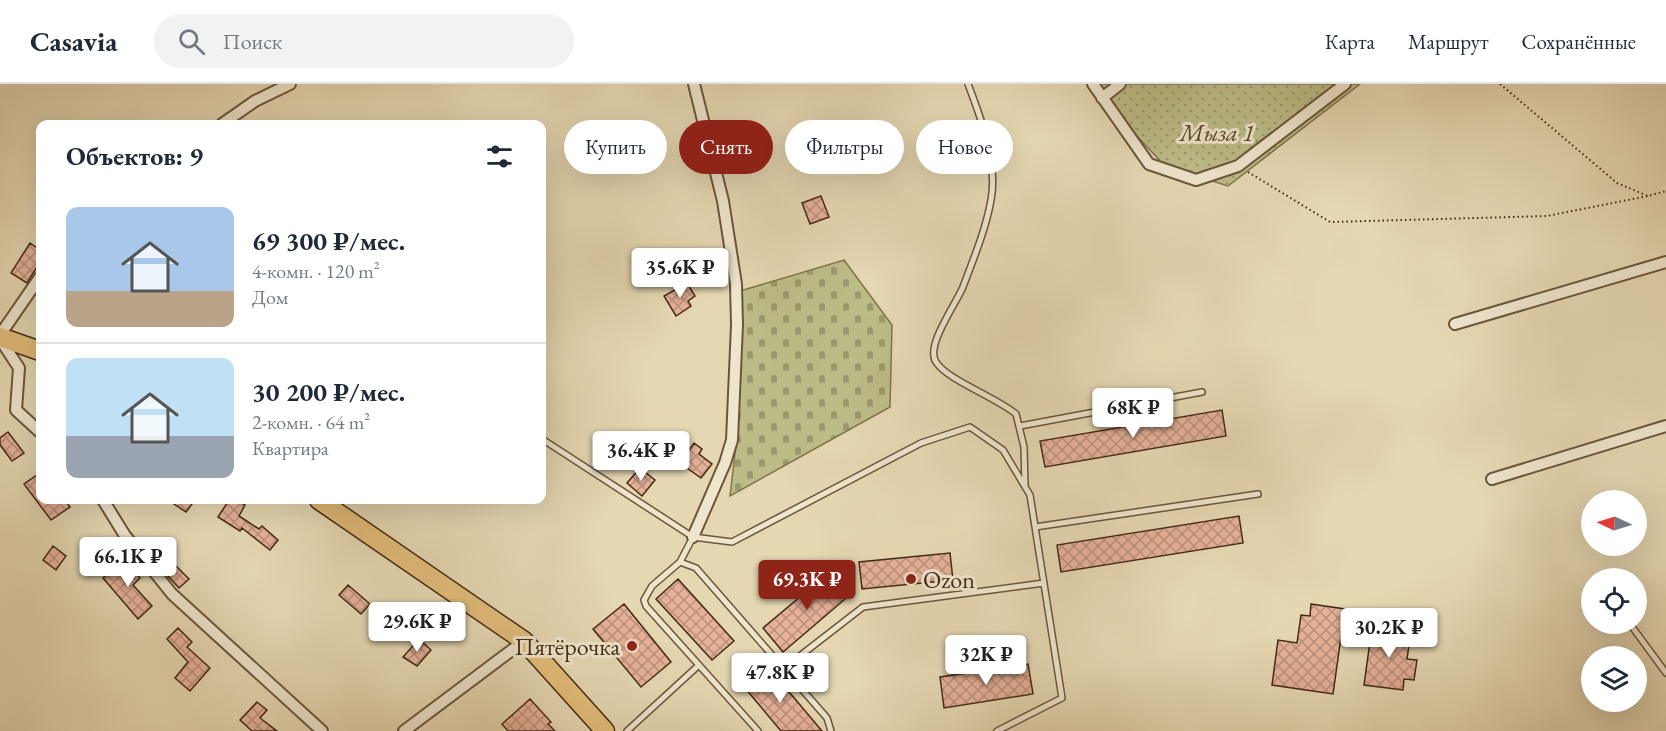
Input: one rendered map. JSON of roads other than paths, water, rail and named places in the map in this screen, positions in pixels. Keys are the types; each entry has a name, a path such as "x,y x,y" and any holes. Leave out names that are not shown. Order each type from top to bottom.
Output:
{"main road":[{"path":"0,337 36,350"},
{"path":"325,504 524,642 605,731"}],"street":[{"path":"228,120 255,101 290,84"},
{"path":"693,537 725,463 732,440 736,325 736,284 723,201 694,84"},
{"path":"1093,84 1149,164 1196,180 1238,166 1345,84"},
{"path":"1102,98 1120,84"},
{"path":"1455,324 1666,262"},
{"path":"36,283 0,337 19,368 16,410 36,428"},
{"path":"1492,479 1666,426"},
{"path":"105,504 124,534 172,594 322,731"},
{"path":"404,731 524,642"}],"lane":[{"path":"968,84 987,148 991,170 991,200 963,285 935,342 932,354 935,361 946,371 1016,414 1024,447 1025,486"},
{"path":"1020,426 1202,392"},
{"path":"546,442 693,537 732,542 921,443 970,427 1003,450 1030,495 1062,698 997,731"},
{"path":"1035,527 1257,494"},
{"path":"693,537 680,562 652,586 644,600 654,615 758,731"},
{"path":"680,562 696,568 827,718 831,731"},
{"path":"783,669 863,607 1044,584"},
{"path":"1637,634 1666,673"},
{"path":"627,731 699,665"}],"place":[{"name":"Ozon","path":"911,579"},
{"name":"Пятёрочка","path":"632,646"}],"park label":[{"name":"Мыза 1","path":"1217,132"}]}
